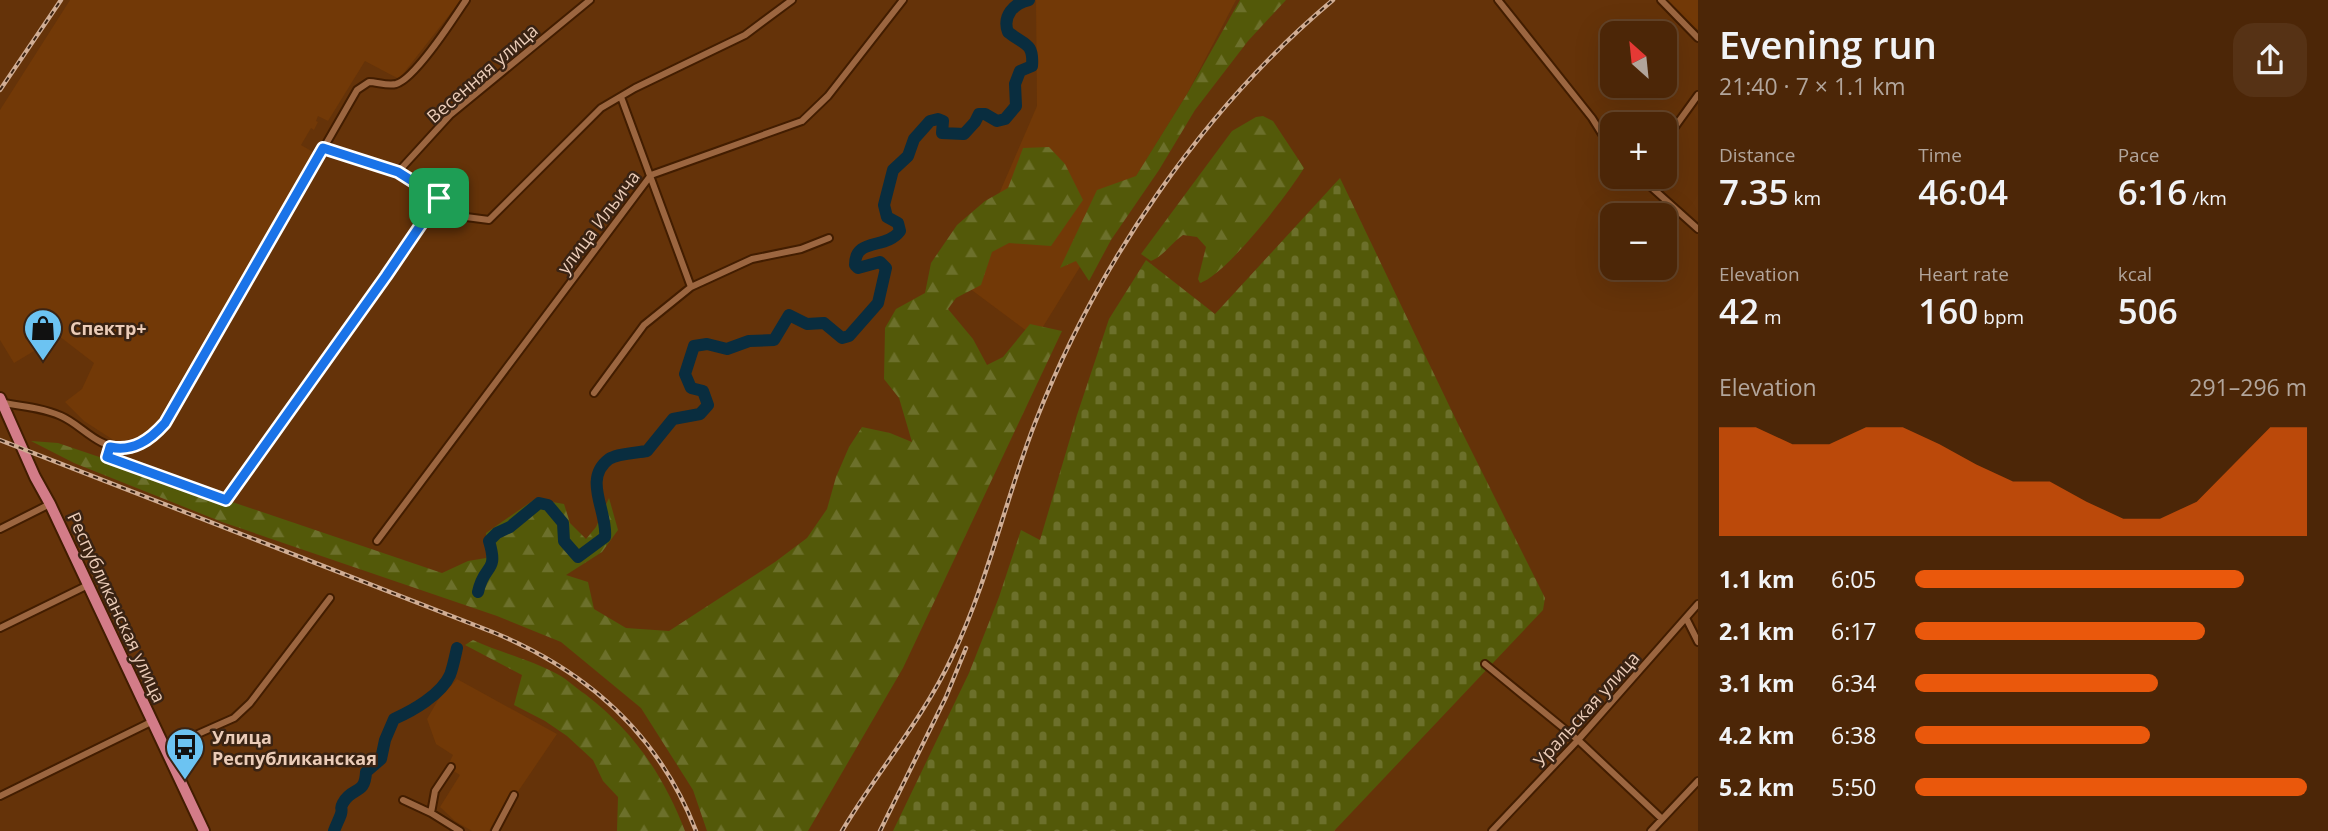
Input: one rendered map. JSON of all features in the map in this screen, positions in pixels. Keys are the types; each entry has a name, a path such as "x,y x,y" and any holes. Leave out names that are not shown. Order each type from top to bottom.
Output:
{"main road":[{"name":"Республиканская улица","path":"1,400 35,478 50,504 86,586 204,831"}],"street":[{"path":"1,400 56,414 110,447 125,448 153,436 165,423 360,86 369,82 396,84 405,79 429,52 466,0"},
{"name":"Весенняя улица","path":"398,172 450,115 590,0"},
{"path":"323,148 398,172 466,218 489,220 601,108 635,88 745,35 792,0"},
{"name":"улица Ильича","path":"377,541 508,362 651,175 802,121 828,96 903,0"},
{"path":"1498,0 1600,131"},
{"path":"1661,0 1698,38"},
{"path":"1677,124 1698,95"},
{"path":"621,97 691,287"},
{"path":"1653,189 1698,229"},
{"path":"110,447 107,457 226,500 439,198"},
{"path":"594,393 645,325 691,287 751,259 801,249 829,238"},
{"path":"0,529 50,504"},
{"path":"0,628 86,586"},
{"path":"164,749 234,718 330,598"},
{"name":"Уральская улица","path":"1492,831 1578,740 1698,604"},
{"path":"1686,618 1698,642"},
{"path":"1485,664 1578,740 1662,819"},
{"path":"0,796 151,722"},
{"path":"431,813 435,791 451,767"},
{"path":"1651,831 1698,781"},
{"path":"495,831 514,795"},
{"path":"403,800 460,831"}],"shaded area":[{"path":"70,0 461,0 399,79 365,61 328,121 318,116 314,130 311,128 301,145 313,152 151,432 118,443 84,421 65,402 82,389 94,363 59,336 14,363 0,340 0,110"},
{"path":"1036,0 1236,0 1187,94 1036,338 961,282 1037,106"},
{"path":"1666,0 1698,0 1698,30 1686,20"},
{"path":"457,679 557,734 517,793 511,791 489,831 472,831 455,821 440,807 460,775 447,767 453,755 436,744 427,719 438,700"}],"green space":[{"path":"1240,0 1286,0 1248,41 1195,110 1159,170 1111,240 1089,281 1076,261 1060,268 1097,190 1136,176 1187,94"},
{"path":"1263,116 1273,121 1304,168 1240,250 1211,277 1200,283 1198,279 1206,247 1197,237 1183,235 1151,261 1141,254 1232,131 1256,117"},
{"path":"1049,147 1065,164 1083,200 1051,246 1009,243 992,252 981,285 956,298 948,309 973,339 987,365 1003,357 1030,324 1062,331 903,668 808,831 707,831 693,790 641,708 561,642 497,616 222,522 74,463 31,441 58,443 442,573 468,561 486,558 486,533 535,499 564,504 570,523 586,539 596,527 609,498 618,530 602,552 566,575 588,582 594,609 626,628 669,631 807,538 827,509 836,477 849,447 862,427 890,433 912,442 899,398 884,379 885,328 896,309 925,293 931,263 957,225 985,201 1008,188 1023,148"},
{"path":"1340,178 1545,598 1543,610 1334,831 893,831 969,673 999,597 1021,530 1040,540 1109,319 1146,260 1215,314"},
{"path":"473,640 559,675 602,708 645,755 667,791 685,831 617,831 618,797 603,781 593,760 567,736 514,705 522,675 465,645"}],"waterway":[{"path":"478,592 491,564 492,551 489,541 539,503 548,505 563,523 564,541 578,557 605,537 597,486 601,467 613,457 647,451 673,419 700,414 708,405 703,391 691,388 685,374 694,346 707,344 727,349 749,341 774,340 789,315 807,324 824,323 842,338 849,336 878,303 886,268 880,262 858,268 855,265 856,256 866,247 894,237 900,231 898,223 887,217 884,205 893,170 908,156 914,139 930,121 943,121 942,133 964,134 979,114 985,114 997,121 1005,119 1016,106 1015,84 1020,71 1032,66 1032,58 1030,48 1008,32 1007,21 1014,7 1029,0"},
{"path":"334,831 343,803 350,794 361,788 366,772 381,759 394,719 417,707 440,689 450,675 457,648"}],"railway":[{"path":"0,90 61,0"},
{"path":"842,831 928,702 952,657 976,600 1035,423 1089,305 1122,248 1197,140 1285,43 1333,0"},
{"path":"0,440 495,633 529,649 590,687 641,736 681,797 696,831"},
{"path":"880,831 946,697 966,648"}],"place":[{"name":"Спектр+","path":"43,362"},
{"name":"Улица Республиканская","path":"185,781"}],"route":[{"path":"323,148 398,172 439,198 226,500 107,457 110,447 125,448 141,443 153,436 165,423 323,148"}]}
